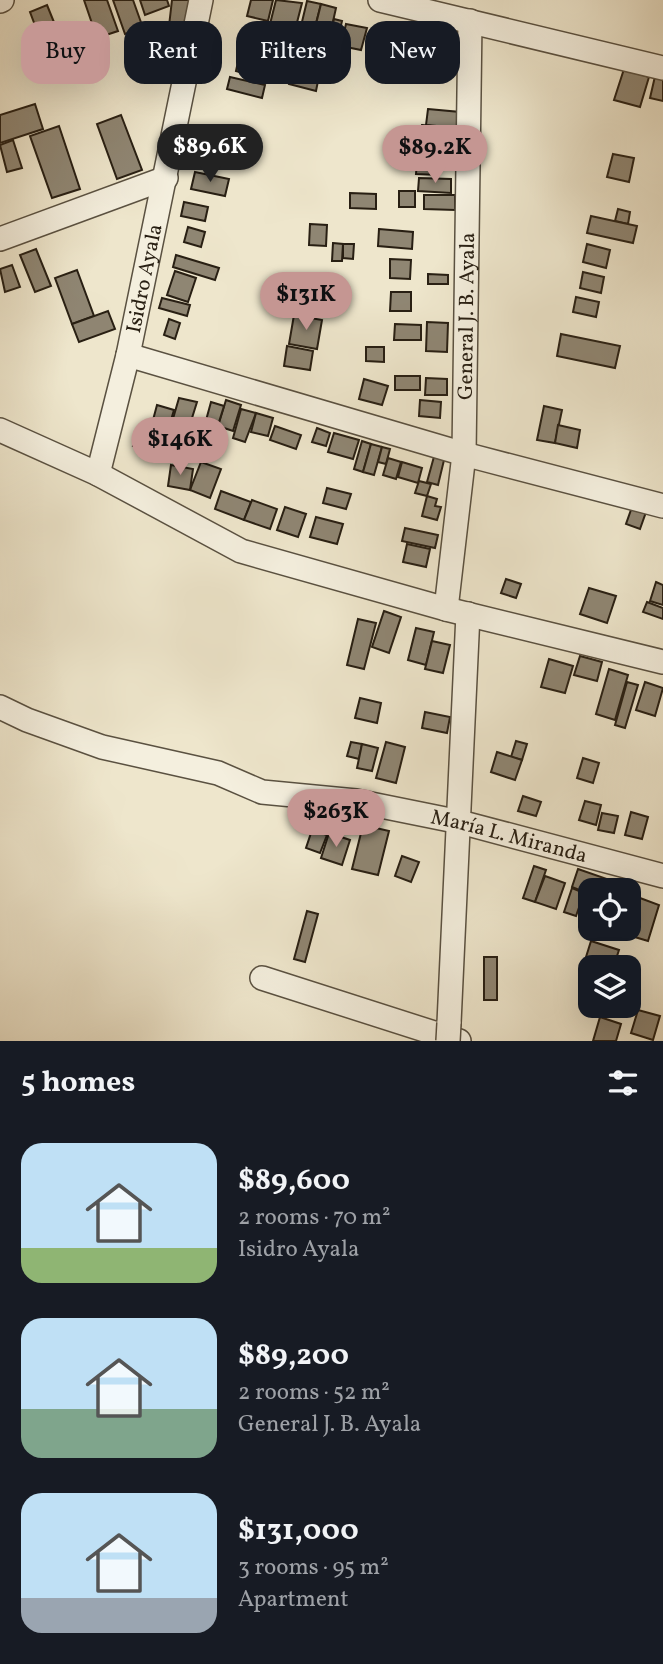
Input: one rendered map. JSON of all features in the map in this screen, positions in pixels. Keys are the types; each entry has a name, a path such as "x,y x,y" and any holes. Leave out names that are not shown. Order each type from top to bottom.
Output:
{"street":[{"name":"Isidro Ayala","path":"98,474 128,355 201,0"},
{"path":"380,0 663,68"},
{"name":"General J. B. Ayala","path":"446,609 464,454 470,21"},
{"path":"0,239 166,178"},
{"path":"128,355 464,454 663,506"},
{"path":"0,430 98,474 241,551 446,609 663,662"},
{"path":"262,978 452,1035 468,614"},
{"name":"María L. Miranda","path":"0,707 27,720 102,747 218,773 262,792 356,801 460,822 663,876"}],"building":[{"path":"84,0 107,0 118,31 110,34 110,21 91,21"},
{"path":"113,0 133,0 140,21 124,21 124,31"},
{"path":"140,0 167,0 169,6 145,15"},
{"path":"172,0 192,0 190,21 170,21"},
{"path":"251,0 273,0 268,21 247,16"},
{"path":"276,0 302,3 297,21 271,21"},
{"path":"307,1 321,4 317,21 302,21"},
{"path":"321,4 336,8 333,21 317,21"},
{"path":"47,5 53,21 33,21 30,12"},
{"path":"351,25 365,28 361,50 351,48"},
{"path":"624,69 649,77 640,107 614,100"},
{"path":"656,72 663,74 663,101 650,98"},
{"path":"230,77 236,78 236,84 265,85 262,98 227,89"},
{"path":"289,84 317,84 316,91"},
{"path":"35,104 43,129 0,143 0,115"},
{"path":"428,109 460,112 458,128 426,125"},
{"path":"121,115 142,170 117,179 97,124"},
{"path":"422,125 450,128 448,141 420,138"},
{"path":"59,126 80,189 52,198 30,136"},
{"path":"229,134 242,137 236,163 222,160"},
{"path":"401,136 434,139 432,159 399,156"},
{"path":"13,140 22,168 7,172 0,145"},
{"path":"613,154 634,158 629,182 607,177"},
{"path":"417,161 439,162 439,175 416,174"},
{"path":"195,172 229,179 225,196 191,189"},
{"path":"419,178 451,179 451,193 418,191"},
{"path":"399,191 415,191 415,207 399,207"},
{"path":"350,193 376,194 376,209 350,208"},
{"path":"424,195 455,195 455,210 424,209"},
{"path":"184,202 208,207 205,221 181,216"},
{"path":"618,209 630,212 628,224 615,221"},
{"path":"591,216 637,226 633,243 587,233"},
{"path":"310,224 327,225 326,246 309,245"},
{"path":"188,227 205,232 201,247 184,242"},
{"path":"379,229 413,232 412,249 378,246"},
{"path":"333,243 343,244 342,261 332,261"},
{"path":"343,244 354,244 353,259 343,258"},
{"path":"587,244 610,250 606,268 583,262"},
{"path":"36,249 51,286 35,292 20,255"},
{"path":"176,255 219,268 215,280 173,267"},
{"path":"390,259 411,260 410,279 390,278"},
{"path":"12,265 20,287 5,292 0,269"},
{"path":"77,270 94,316 72,324 55,278"},
{"path":"175,271 196,278 188,302 167,295"},
{"path":"583,272 604,277 601,293 580,288"},
{"path":"428,274 448,275 448,284 428,284"},
{"path":"391,292 411,292 411,311 390,311"},
{"path":"576,297 599,302 596,317 573,312"},
{"path":"162,298 190,305 187,316 159,308"},
{"path":"108,311 115,329 79,342 72,324"},
{"path":"294,315 322,320 317,349 289,344"},
{"path":"169,319 180,323 175,339 164,335"},
{"path":"427,322 448,323 447,352 426,351"},
{"path":"395,324 421,325 421,340 394,340"},
{"path":"561,334 620,346 615,368 557,356"},
{"path":"287,346 313,351 310,370 284,366"},
{"path":"366,347 384,347 384,362 366,361"},
{"path":"395,376 420,376 420,390 395,390"},
{"path":"426,378 447,379 447,395 425,395"},
{"path":"364,379 388,386 382,405 359,399"},
{"path":"179,398 197,402 187,434 170,429"},
{"path":"226,400 241,405 233,431 218,426"},
{"path":"420,400 441,402 440,418 419,416"},
{"path":"211,402 224,406 214,438 202,435"},
{"path":"157,405 174,410 165,440 149,435"},
{"path":"544,406 562,410 555,443 537,440"},
{"path":"241,409 256,413 245,442 233,438"},
{"path":"256,413 273,418 268,436 251,432"},
{"path":"558,425 580,430 577,448 555,443"},
{"path":"275,426 301,435 296,449 270,440"},
{"path":"317,428 330,433 326,446 312,442"},
{"path":"334,433 359,440 353,459 328,452"},
{"path":"136,434 149,437 146,449 133,446"},
{"path":"362,441 371,444 363,472 354,469"},
{"path":"371,444 382,447 374,475 363,472"},
{"path":"382,447 390,449 386,464 378,462"},
{"path":"435,453 445,456 438,485 427,482"},
{"path":"388,458 401,462 396,479 383,475"},
{"path":"201,462 221,469 210,498 190,490"},
{"path":"402,462 422,468 418,483 398,477"},
{"path":"171,465 193,469 190,490 168,486"},
{"path":"419,481 431,484 427,496 415,493"},
{"path":"327,488 351,494 346,509 323,503"},
{"path":"221,491 251,502 244,520 215,509"},
{"path":"427,496 437,499 435,506 441,507 437,520 422,516"},
{"path":"252,500 277,509 270,529 244,520"},
{"path":"285,507 306,514 298,537 277,530"},
{"path":"632,507 646,512 640,529 626,524"},
{"path":"316,517 343,524 337,544 310,537"},
{"path":"405,528 438,535 435,548 402,541"},
{"path":"407,544 430,549 426,567 403,562"},
{"path":"506,579 521,584 516,598 501,593"},
{"path":"656,582 663,585 663,605 650,601"},
{"path":"589,588 616,596 607,623 580,614"},
{"path":"647,602 663,608 663,619 643,612"},
{"path":"384,611 401,617 389,653 372,647"},
{"path":"358,619 376,623 364,669 347,665"},
{"path":"416,628 434,632 426,665 408,660"},
{"path":"432,641 450,645 443,673 425,669"},
{"path":"580,656 602,662 597,681 574,675"},
{"path":"549,659 573,666 565,693 541,687"},
{"path":"609,669 628,675 615,720 596,714"},
{"path":"627,682 638,685 625,728 615,725"},
{"path":"645,682 663,688 655,716 636,710"},
{"path":"360,698 381,703 377,723 355,718"},
{"path":"425,712 450,717 447,733 422,728"},
{"path":"516,741 527,744 522,760 511,757"},
{"path":"351,742 362,744 359,759 347,756"},
{"path":"386,742 405,747 396,783 376,778"},
{"path":"362,744 378,748 372,771 357,768"},
{"path":"497,752 522,760 515,780 491,772"},
{"path":"583,758 599,763 593,783 577,778"},
{"path":"523,796 541,802 536,816 518,811"},
{"path":"585,801 601,805 596,825 579,820"},
{"path":"631,812 648,817 642,839 625,835"},
{"path":"602,813 618,816 614,833 598,830"},
{"path":"363,825 389,831 378,875 352,869"},
{"path":"312,830 327,835 320,853 306,848"},
{"path":"329,833 350,840 342,865 321,858"},
{"path":"402,856 419,862 411,882 395,876"},
{"path":"534,866 546,870 535,902 523,898"},
{"path":"578,869 604,878 578,878 578,889 572,887"},
{"path":"545,876 565,883 556,909 535,902"},
{"path":"572,888 578,890 576,916 564,912"},
{"path":"641,898 659,905 648,941 641,939"},
{"path":"307,911 318,914 305,962 294,959"},
{"path":"591,941 619,950 617,955 587,955"},
{"path":"484,957 497,957 497,1000 484,1000"},
{"path":"641,1011 660,1016 653,1040 631,1033 636,1018 641,1018"},
{"path":"600,1018 621,1024 616,1041 593,1041"}]}
